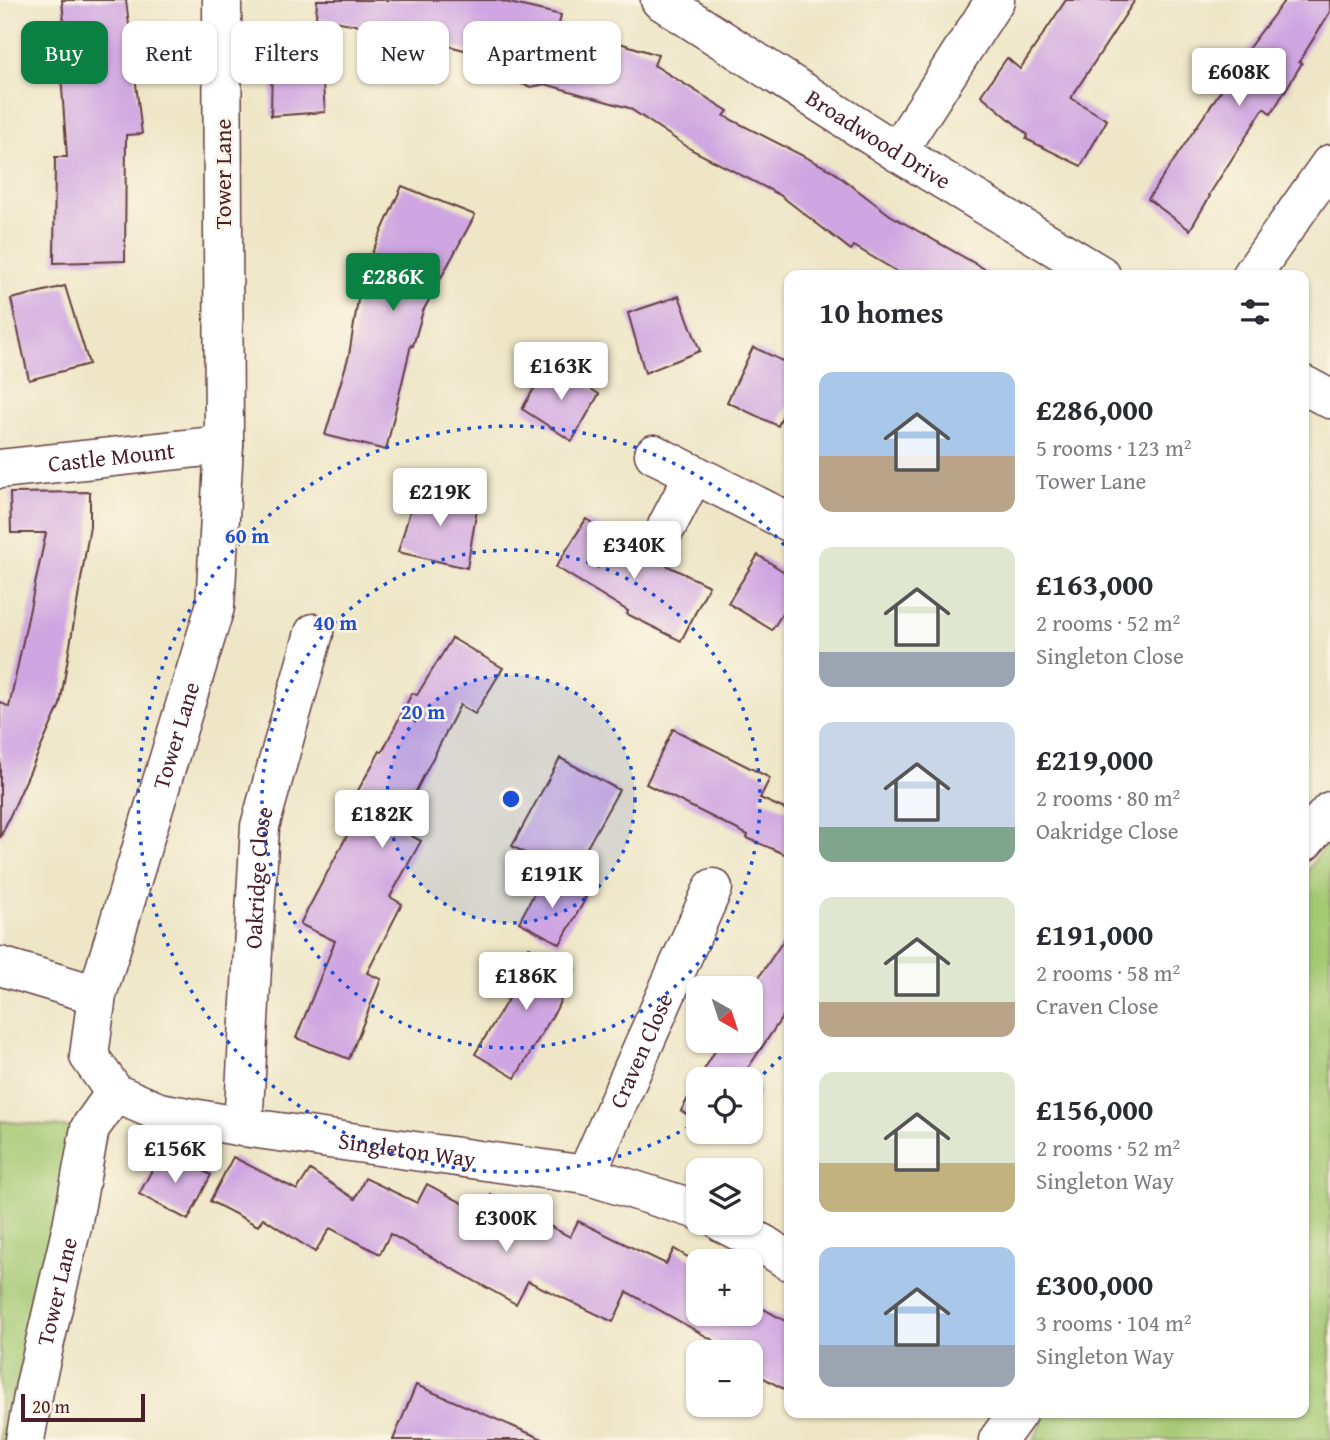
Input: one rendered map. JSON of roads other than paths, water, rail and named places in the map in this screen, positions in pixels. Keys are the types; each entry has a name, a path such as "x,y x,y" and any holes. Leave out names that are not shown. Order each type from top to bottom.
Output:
{"street":[{"name":"Tower Lane","path":"25,1440 72,1226 90,1128 115,1093 89,1056 97,995 215,607 224,445 222,0"},
{"name":"Broadwood Drive","path":"660,0 897,152 1093,270"},
{"path":"897,152 995,0"},
{"path":"1256,270 1330,164"},
{"path":"1309,388 1330,399"},
{"name":"Castle Mount","path":"0,469 224,445"},
{"path":"654,454 784,519"},
{"path":"667,526 694,474"},
{"name":"Oakridge Close","path":"243,1127 260,826 314,633"},
{"path":"1309,836 1330,811"},
{"name":"Craven Close","path":"586,1175 713,888"},
{"path":"0,966 97,995"},
{"name":"Singleton Way","path":"115,1093 159,1112 243,1127 586,1175 686,1206"},
{"path":"746,1235 784,1258"}]}
